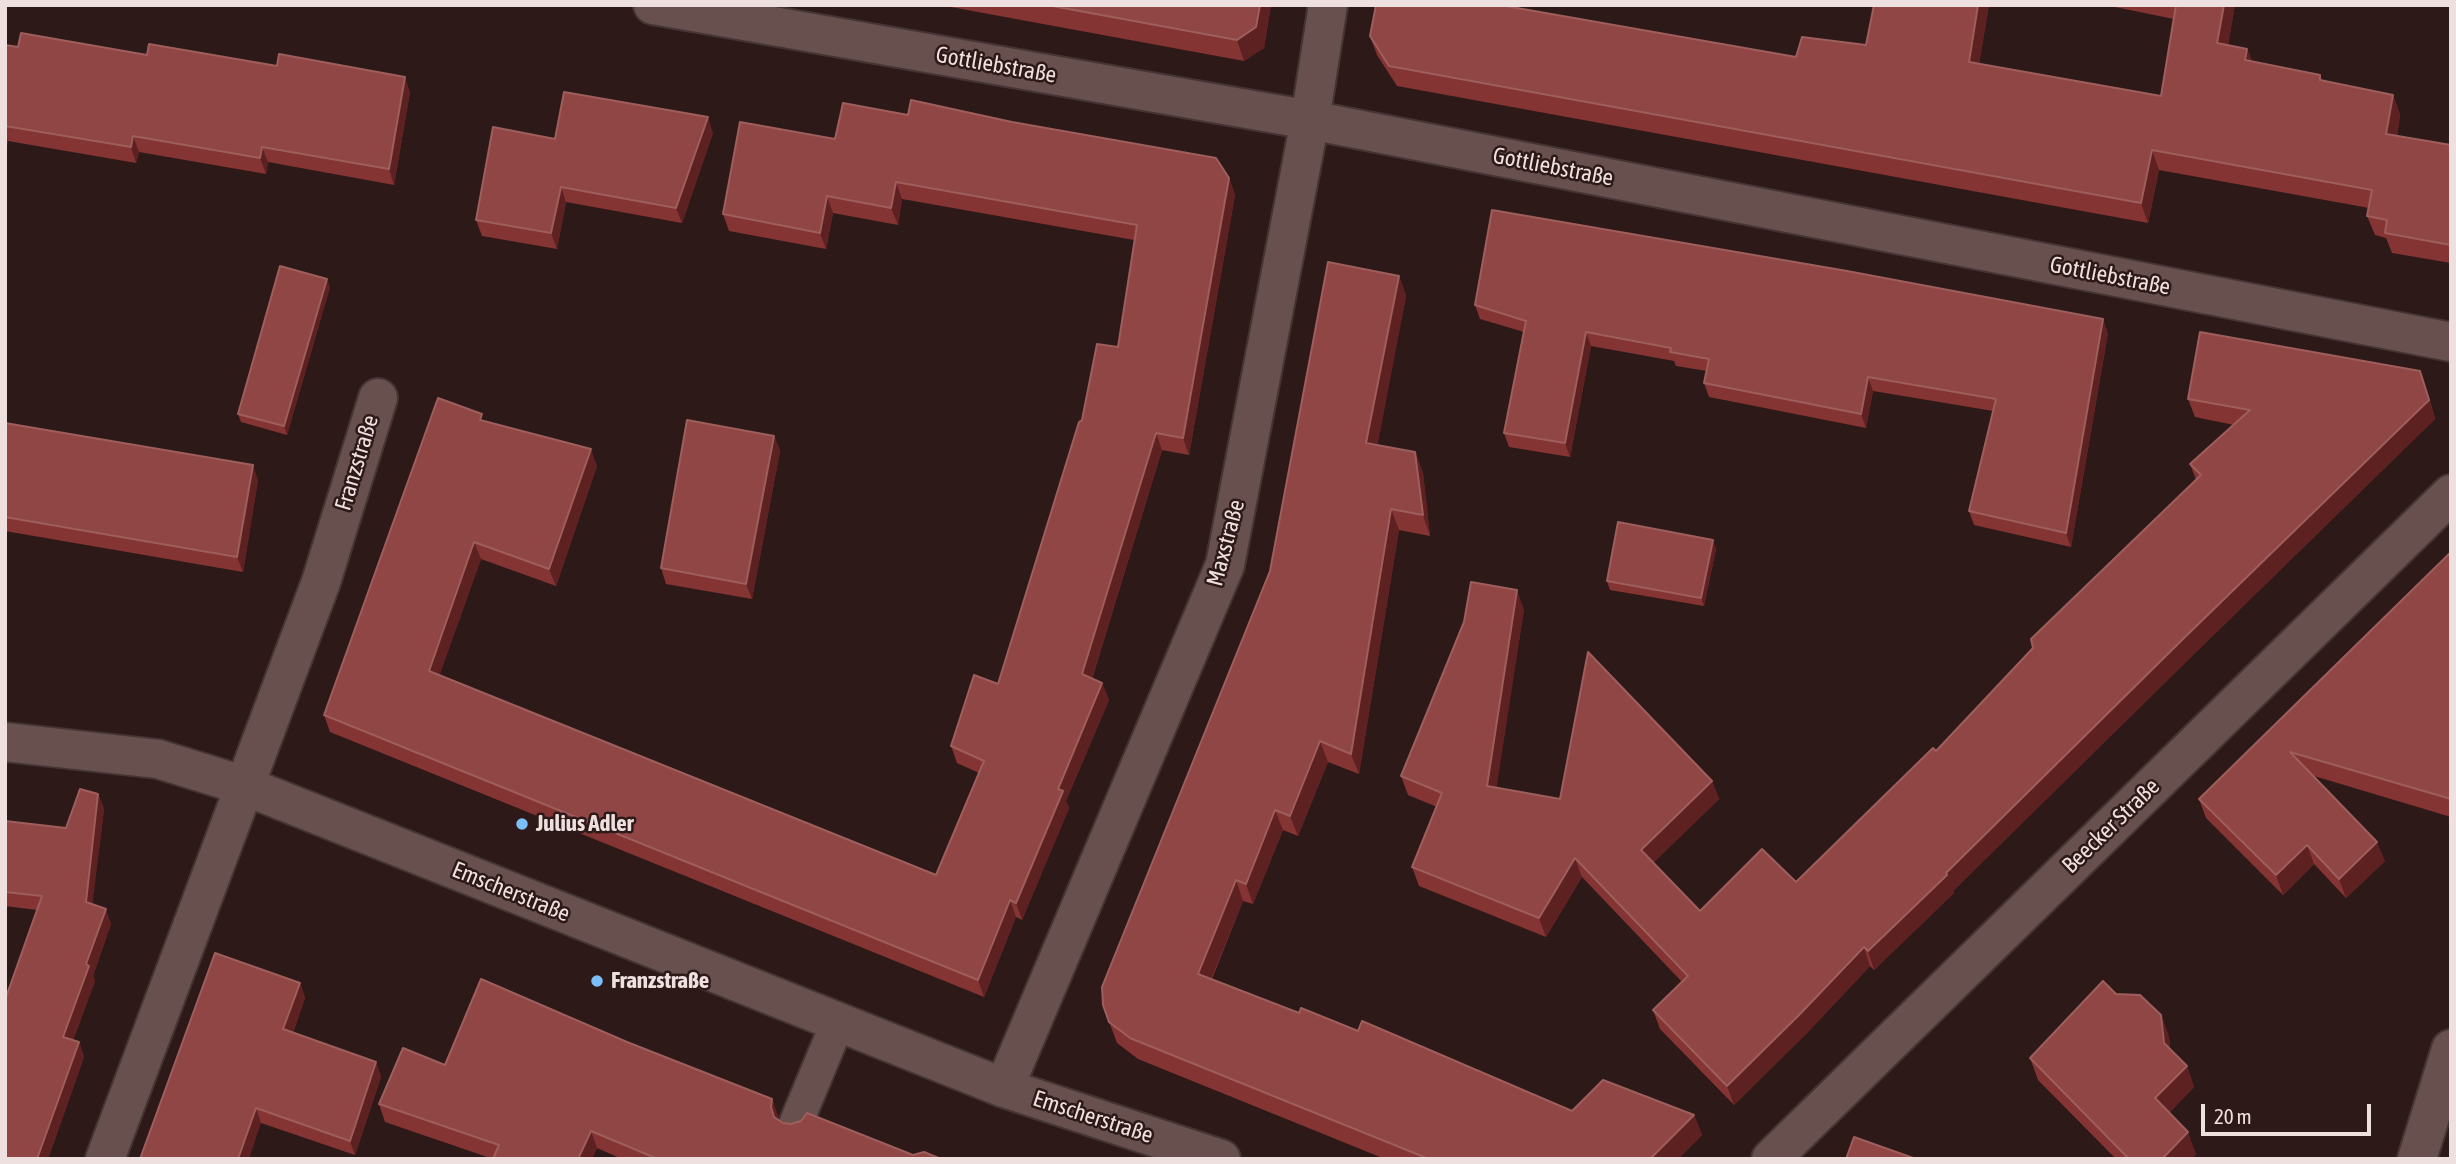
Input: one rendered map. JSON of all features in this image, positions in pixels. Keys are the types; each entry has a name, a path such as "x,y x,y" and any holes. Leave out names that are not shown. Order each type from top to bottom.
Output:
{"street":[{"name":"Gottliebstraße","path":"653,5 1310,120 2451,342"},
{"name":"Maxstraße","path":"1004,1088 1225,565 1310,120 1328,5"},
{"name":"Franzstraße","path":"105,1159 321,582 378,398"},
{"name":"Beecker Straße","path":"1771,1159 2451,494"},
{"name":"Emscherstraße","path":"5,742 158,759 245,786 1004,1088 1221,1159"},
{"path":"2417,1159 2451,1049"},
{"name":"Emscherstraße","path":"1004,1088 1147,1159"}],"lane":[{"path":"796,1123 838,1022"}],"building":[{"path":"1047,5 1260,5 1256,27 1237,40"},
{"path":"1376,5 1500,5 1796,57 1802,37 1866,45 1874,5 1978,5 1969,62 2161,96 2176,5 2224,5 2217,43 2247,49 2245,60 2320,75 2320,80 2393,95 2386,134 2451,145 2451,245 2385,233 2387,220 2367,216 2372,190 2152,150 2141,203 1389,66 1370,36"},
{"path":"21,33 147,55 149,44 277,66 279,54 405,77 389,169 262,147 260,158 133,136 131,147 5,126 5,45 18,47"},
{"path":"564,92 708,117 676,208 561,187 551,233 476,220 493,127 555,139"},
{"path":"911,100 1012,122 1216,158 1229,178 1183,438 1156,433 1082,674 1102,683 1058,789 1063,791 1016,903 1010,900 978,980 324,715 438,398 482,414 480,420 591,449 549,569 474,542 429,671 936,875 984,761 951,746 974,675 998,684 1079,422 1082,420 1097,344 1118,347 1137,225 896,182 891,208 827,196 820,233 723,214 740,122 835,139 843,103 908,115"},
{"path":"1492,210 1847,271 2103,319 2066,533 1969,511 1996,399 1868,377 1861,414 1704,383 1709,359 1670,352 1671,348 1586,332 1565,443 1504,433 1526,321 1475,305"},
{"path":"1328,262 1399,276 1366,443 1415,452 1423,515 1391,509 1351,754 1320,741 1290,816 1275,810 1246,884 1236,880 1198,974 1299,1013 1301,1008 1358,1031 1362,1021 1572,1111 1603,1080 1694,1115 1650,1159 1429,1159 1130,1038 1109,1022 1103,1005 1102,987 1270,571"},
{"path":"280,266 327,279 284,426 238,414"},
{"path":"2200,332 2420,371 2429,400 2184,638 1946,873 1947,875 1868,951 1864,947 1727,1086 1653,1010 1688,976 1575,858 1539,918 1412,867 1442,793 1401,776 1464,622 1471,582 1517,590 1487,786 1560,799 1588,652 1712,781 1641,850 1700,911 1762,849 1796,882 1933,748 1936,751 2033,648 2031,639 2201,475 2190,464 2250,410 2188,399"},
{"path":"687,420 774,436 746,584 661,568"},
{"path":"5,423 253,465 237,557 5,517"},
{"path":"1618,522 1713,540 1701,598 1607,581"},
{"path":"2451,552 2451,799 2290,752 2377,842 2339,879 2307,845 2276,875 2199,799"},
{"path":"80,789 98,794 86,902 106,909 63,1037 79,1042 37,1159 5,1159 5,1000 42,896 5,892 5,821 66,828"},
{"path":"215,953 300,983 283,1029 376,1062 350,1141 256,1108 238,1159 140,1159"},
{"path":"481,979 627,1042 772,1099 774,1117 783,1123 801,1121 807,1113 913,1155 924,1152 941,1159 658,1159 591,1131 578,1159 493,1159 499,1145 379,1104 403,1048 445,1065"},
{"path":"2103,981 2116,994 2140,995 2161,1015 2164,1043 2187,1066 2155,1098 2188,1132 2162,1159 2129,1159 2030,1058"},
{"path":"1854,1137 1916,1159 1846,1159"}],"place":[{"name":"Julius Adler","path":"522,824"},
{"name":"Franzstraße","path":"597,981"}]}
